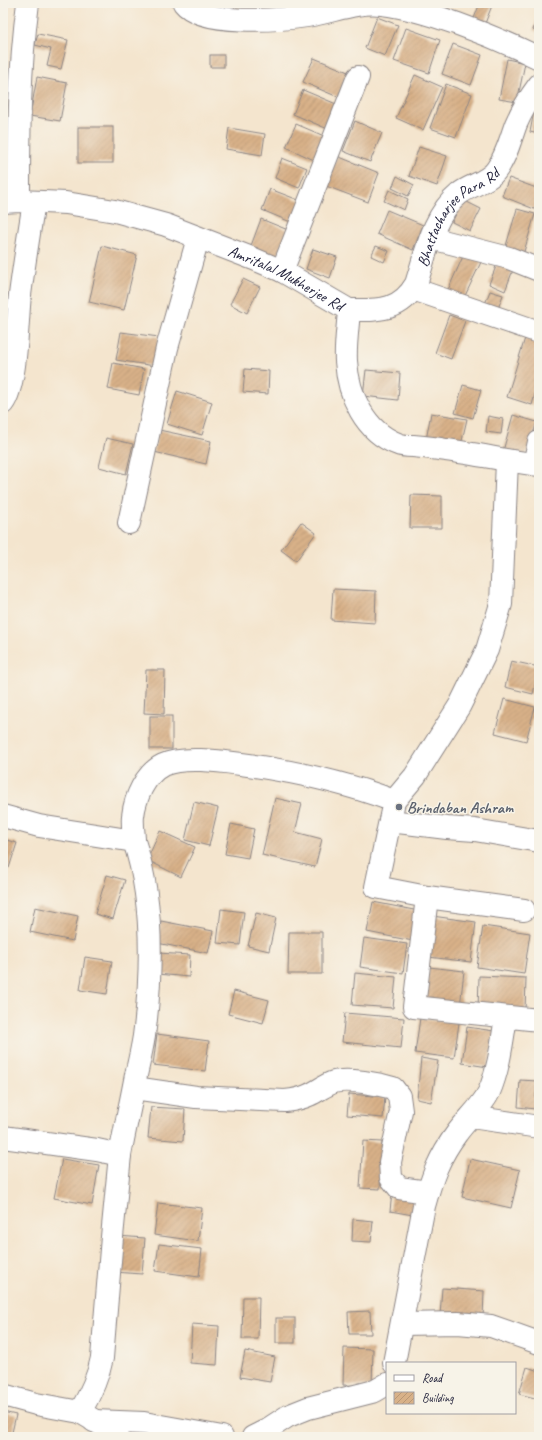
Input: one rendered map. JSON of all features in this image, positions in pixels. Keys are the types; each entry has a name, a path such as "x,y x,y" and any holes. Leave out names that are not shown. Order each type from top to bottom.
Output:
{"street":[{"path":"3,403 8,396 14,370 20,294 19,92 23,38 28,3"},
{"path":"184,3 193,11 207,16 262,20 308,16 360,4 380,4 403,7 436,16 486,35 539,58"},
{"path":"282,272 358,77"},
{"name":"Bhattacharjee Para Rd","path":"348,310 376,310 387,308 402,302 414,289 439,217 449,202 461,193 480,183 496,171 508,151 516,125 528,100 539,86"},
{"name":"Amritalal Mukherjee Rd","path":"19,202 66,203 115,211 166,225 282,272 348,310 346,361 349,379 353,394 360,410 369,424 380,434 399,445 475,454 507,461 536,465"},
{"path":"128,523 167,348 198,238"},
{"path":"432,238 509,258 539,270"},
{"path":"414,289 539,332"},
{"path":"536,465 539,442"},
{"path":"507,461 501,604 487,650 460,705 416,776 392,811 376,887 427,897 524,910"},
{"path":"87,1416 100,1371 102,1358 120,1155 144,1037 148,991 149,946 146,891 143,872 134,841 133,817 140,791 148,777 162,766 183,760 216,760 286,770 370,792 392,811 447,828 475,830 539,841"},
{"path":"3,816 39,826 134,841"},
{"path":"427,897 414,1007 539,1020"},
{"path":"394,1362 428,1192 440,1158 458,1132 481,1106 489,1091 499,1061 506,1017"},
{"path":"134,1088 196,1098 285,1101 298,1100 335,1082 379,1084 393,1088 399,1096 401,1111 390,1162 391,1178 399,1188 428,1192"},
{"path":"471,1117 539,1127"},
{"path":"3,1137 97,1150 120,1155"},
{"path":"402,1324 458,1323 491,1326 539,1344"},
{"path":"253,1437 288,1416 308,1408 375,1391 386,1385"},
{"path":"3,1395 87,1416 144,1423 222,1437"},
{"path":"87,1416 112,1430 118,1437"}],"building":[{"path":"480,3 493,3 484,26 473,21"},
{"path":"539,14 539,33 533,30"},
{"path":"377,17 398,25 385,56 365,48"},
{"path":"406,28 440,40 429,73 394,61"},
{"path":"38,34 68,40 61,69 47,66 51,49 35,45"},
{"path":"453,44 482,55 471,85 442,74"},
{"path":"210,55 224,55 224,67 210,67"},
{"path":"314,58 348,72 338,97 303,82"},
{"path":"507,59 525,63 517,102 499,99"},
{"path":"415,75 442,87 423,130 396,118"},
{"path":"37,77 67,83 60,121 30,116"},
{"path":"446,84 472,94 456,137 430,128"},
{"path":"303,90 341,106 330,130 293,114"},
{"path":"535,106 539,107 539,134 530,132"},
{"path":"355,121 382,133 370,162 343,151"},
{"path":"296,124 324,136 314,160 286,147"},
{"path":"78,127 113,127 113,163 78,163"},
{"path":"229,128 265,134 262,155 226,149"},
{"path":"419,147 447,156 437,186 409,176"},
{"path":"337,156 379,173 368,202 326,186"},
{"path":"282,158 307,168 299,188 275,178"},
{"path":"397,176 414,185 408,196 392,188"},
{"path":"509,178 539,189 539,211 502,196"},
{"path":"270,189 301,201 293,223 262,210"},
{"path":"389,190 408,199 404,210 384,201"},
{"path":"463,200 481,209 470,231 452,222"},
{"path":"517,209 535,214 523,255 505,249"},
{"path":"387,210 423,225 413,250 377,234"},
{"path":"261,219 288,230 276,262 249,251"},
{"path":"102,246 137,255 124,310 89,302"},
{"path":"376,246 389,251 384,262 371,256"},
{"path":"313,249 337,257 330,278 306,269"},
{"path":"465,252 482,260 463,300 447,292"},
{"path":"497,264 513,270 505,291 489,284"},
{"path":"243,279 260,287 247,313 230,304"},
{"path":"490,291 503,295 496,314 483,309"},
{"path":"449,315 465,321 451,359 435,353"},
{"path":"121,332 159,337 155,366 116,360"},
{"path":"525,338 539,342 539,380 532,405 507,397"},
{"path":"113,363 144,369 139,395 108,389"},
{"path":"245,369 269,371 268,394 243,392"},
{"path":"366,370 400,373 398,400 363,396"},
{"path":"463,385 481,390 473,418 455,413"},
{"path":"177,391 212,402 202,435 167,424"},
{"path":"431,413 467,419 461,445 426,440"},
{"path":"513,415 537,422 525,457 503,451"},
{"path":"488,416 503,419 501,434 486,432"},
{"path":"159,430 211,441 206,464 154,452"},
{"path":"106,438 133,444 126,474 99,467"},
{"path":"411,495 442,496 442,528 410,528"},
{"path":"301,522 316,533 296,561 281,550"},
{"path":"333,589 376,591 375,623 331,620"},
{"path":"511,661 539,667 533,694 505,687"},
{"path":"146,670 165,670 164,714 144,713"},
{"path":"504,699 535,707 526,741 495,733"},
{"path":"150,716 172,716 172,749 150,749"},
{"path":"275,798 302,804 295,832 322,839 315,867 262,855"},
{"path":"194,802 218,808 209,846 185,840"},
{"path":"231,824 254,829 248,858 225,854"},
{"path":"160,831 195,847 181,877 147,860"},
{"path":"3,839 17,843 9,868 3,867"},
{"path":"107,875 125,880 113,919 95,914"},
{"path":"373,902 419,911 413,941 367,932"},
{"path":"35,907 78,916 73,941 30,932"},
{"path":"221,909 244,912 240,945 217,943"},
{"path":"256,913 276,918 269,951 248,946"},
{"path":"432,916 476,922 471,962 428,957"},
{"path":"161,921 213,931 208,953 157,943"},
{"path":"483,926 530,933 524,974 477,967"},
{"path":"289,932 322,932 322,974 288,974"},
{"path":"364,938 407,944 403,973 360,967"},
{"path":"158,953 190,955 189,977 157,974"},
{"path":"85,957 112,961 107,994 80,990"},
{"path":"429,967 464,971 460,1007 425,1004"},
{"path":"355,973 396,977 393,1008 352,1005"},
{"path":"479,976 526,978 525,1012 478,1010"},
{"path":"234,991 269,1000 263,1023 228,1014"},
{"path":"345,1013 404,1018 401,1048 342,1042"},
{"path":"420,1018 459,1023 454,1058 415,1053"},
{"path":"467,1027 494,1031 488,1067 462,1063"},
{"path":"157,1034 209,1041 205,1071 153,1065"},
{"path":"421,1058 438,1061 431,1102 417,1099"},
{"path":"520,1080 537,1081 535,1109 518,1107"},
{"path":"349,1094 385,1097 383,1118 347,1115"},
{"path":"151,1107 185,1109 183,1141 148,1138"},
{"path":"363,1141 382,1142 380,1189 360,1188"},
{"path":"62,1159 99,1165 92,1205 54,1198"},
{"path":"470,1159 520,1170 511,1208 462,1197"},
{"path":"392,1193 415,1196 413,1215 390,1211"},
{"path":"158,1203 202,1208 198,1241 154,1235"},
{"path":"353,1219 373,1221 371,1242 352,1241"},
{"path":"117,1236 145,1238 142,1274 114,1272"},
{"path":"159,1244 202,1249 199,1277 155,1271"},
{"path":"442,1288 484,1291 483,1319 440,1316"},
{"path":"243,1297 259,1297 258,1339 242,1339"},
{"path":"370,1311 371,1334 349,1334 348,1312"},
{"path":"276,1318 295,1318 295,1343 276,1343"},
{"path":"192,1324 219,1326 217,1365 190,1363"},
{"path":"344,1348 373,1349 372,1386 343,1385"},
{"path":"245,1351 275,1357 270,1382 240,1377"},
{"path":"527,1367 539,1371 539,1399 519,1394"},
{"path":"3,1412 16,1415 11,1437 3,1437"}],"place":[{"name":"Brindaban Ashram","path":"399,807"}]}
